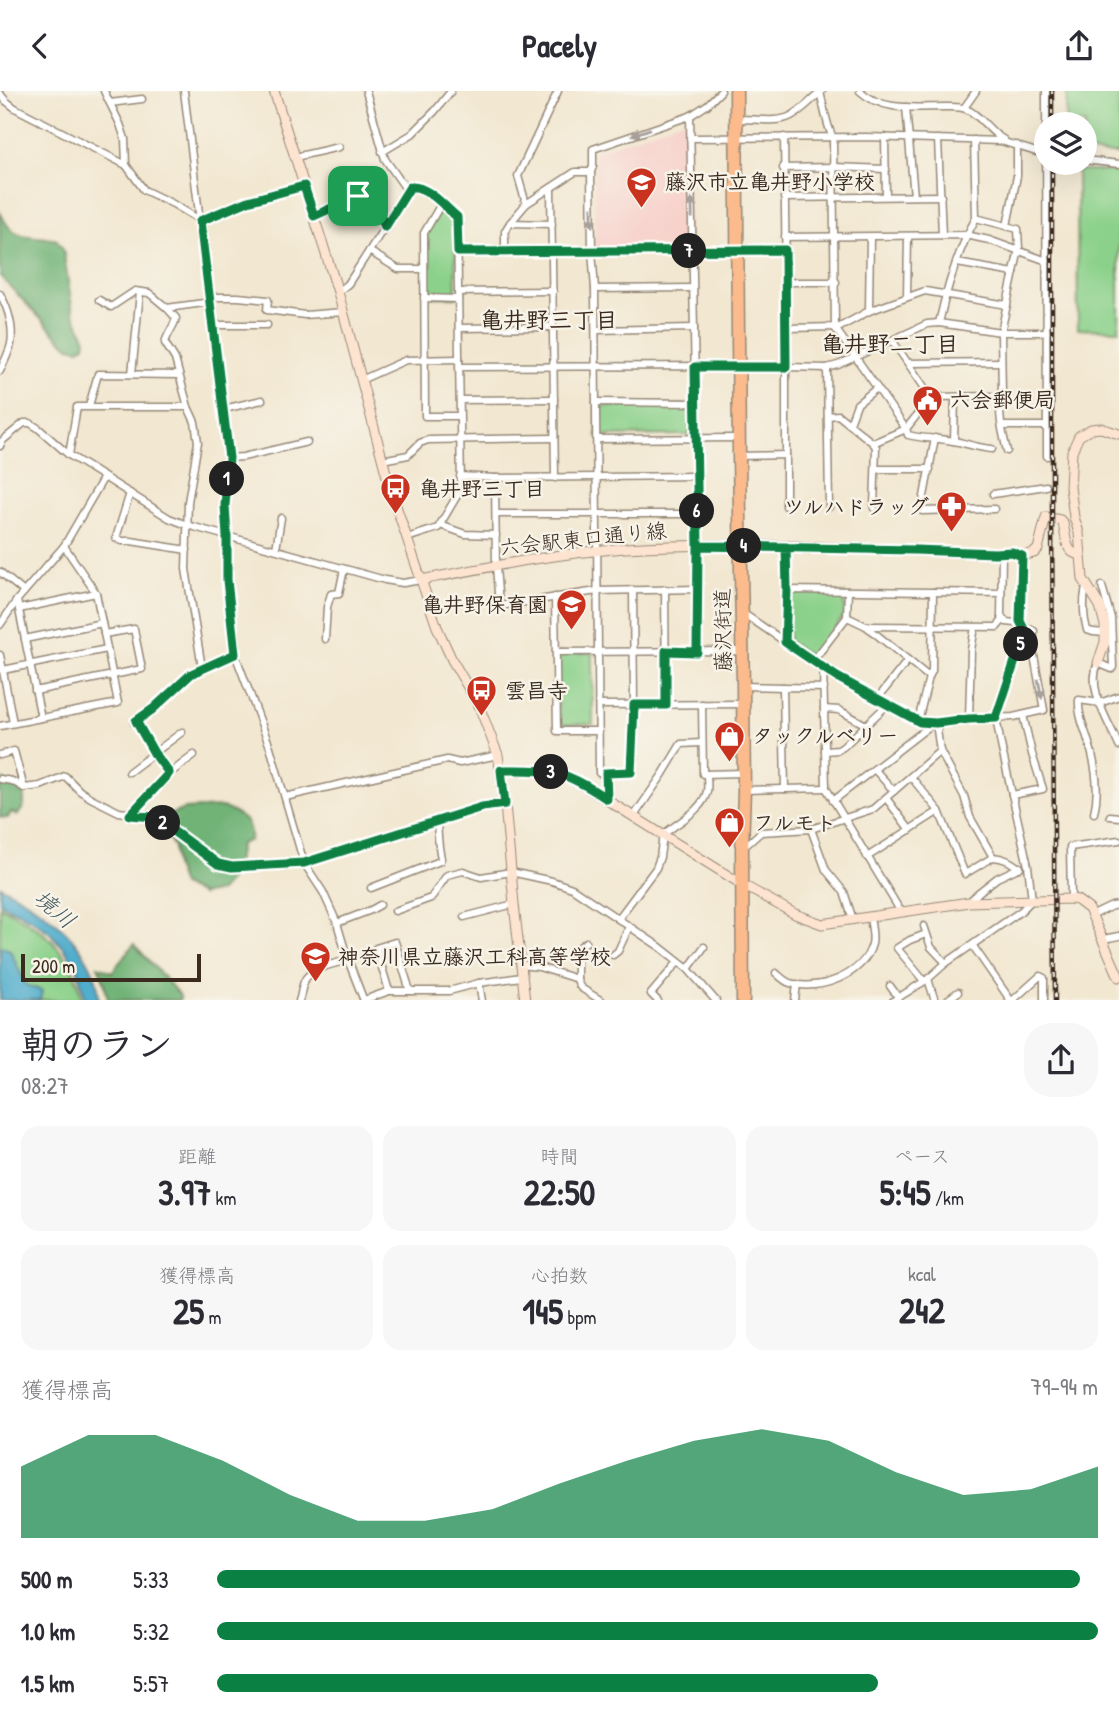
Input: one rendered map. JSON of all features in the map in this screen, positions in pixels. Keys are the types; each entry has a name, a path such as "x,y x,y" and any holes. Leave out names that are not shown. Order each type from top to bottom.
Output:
{"highway":[{"name":"藤沢街道","path":"736,91 743,651 743,1000"}],"street":[{"path":"104,91 125,139 126,165"},
{"path":"184,91 229,458 225,505 227,580 235,654 270,747 304,863 323,892 337,923 364,1000 389,991 449,991 479,983 521,977"},
{"path":"274,91 338,292 382,460 421,580 437,627 452,660 479,706 498,755 525,1000"},
{"path":"366,91 382,152 408,192"},
{"path":"382,152 412,134 451,91"},
{"path":"526,204 519,176 558,91"},
{"path":"633,590 634,705 631,772 599,773 596,330 591,172 593,149 690,116 721,91"},
{"path":"860,91 883,104 964,108 977,116 999,137 1034,151"},
{"path":"964,108 976,91"},
{"path":"1046,91 1046,112"},
{"path":"736,119 781,119 791,116 818,92 833,138 835,328 908,435 992,449"},
{"path":"0,94 15,108 126,165 144,190 200,221"},
{"path":"110,103 142,100"},
{"path":"906,107 914,196"},
{"path":"690,116 698,514 697,652"},
{"path":"783,137 786,506"},
{"path":"690,138 885,137 1009,142"},
{"path":"885,137 886,196"},
{"path":"938,139 942,235"},
{"path":"939,323 966,235 976,218 974,140"},
{"path":"1007,226 1017,176 1017,145"},
{"path":"295,157 339,147"},
{"path":"1097,161 1119,164"},
{"path":"783,168 886,169"},
{"path":"505,253 505,231 526,204 575,172 591,172"},
{"path":"1046,175 1047,456"},
{"path":"200,221 248,201 304,186"},
{"path":"338,292 348,284 410,187 422,188 457,217 461,489 439,528 407,538"},
{"path":"551,188 555,478"},
{"path":"314,216 368,192 372,193 385,227"},
{"path":"785,198 941,196"},
{"path":"441,204 424,233 425,416 460,416"},
{"path":"976,218 1018,229 1019,249 1001,332 1000,403 1007,451"},
{"path":"510,223 552,224"},
{"path":"785,237 966,235 1019,249 1048,261"},
{"path":"869,311 870,237"},
{"path":"907,297 908,237"},
{"path":"458,252 785,250"},
{"path":"369,251 398,269 424,269"},
{"path":"957,263 1014,273"},
{"path":"786,282 836,282"},
{"path":"595,289 693,288"},
{"path":"99,300 111,307 135,291 149,293 176,319 165,343 174,359 195,422 198,442 188,502 186,569 202,668"},
{"path":"424,298 553,291"},
{"path":"786,328 835,328 869,311 925,291 1007,305"},
{"path":"132,374 140,292"},
{"path":"0,294 8,312 12,335 11,345 2,359 0,371"},
{"path":"167,308 211,299 238,297 268,300 267,310 305,315 344,312"},
{"path":"459,367 827,368 927,324 939,323 1001,332 1047,332"},
{"path":"214,325 267,325"},
{"path":"459,328 553,327"},
{"path":"596,330 694,328"},
{"path":"892,340 931,397"},
{"path":"361,380 406,360 459,359"},
{"path":"909,363 1001,362"},
{"path":"827,368 829,507"},
{"path":"89,406 98,374 179,375"},
{"path":"850,423 857,404 877,388"},
{"path":"931,397 1002,396"},
{"path":"873,443 906,429 931,397"},
{"path":"954,441 955,397"},
{"path":"460,400 554,399"},
{"path":"224,409 262,400"},
{"path":"596,402 695,403"},
{"path":"69,455 77,407 188,407"},
{"path":"828,416 838,415 876,447 874,509"},
{"path":"0,446 2,441 24,423 30,423 69,455 169,518 227,537 385,580 403,583 421,580"},
{"path":"1002,426 1047,426"},
{"path":"1119,434 1101,428 1091,429 1079,436 1072,451 1070,487 1079,533 1083,579 1100,606 1105,633 1103,650 1094,674 1100,703 1119,745"},
{"path":"382,460 408,455 424,440 554,438"},
{"path":"597,439 739,438"},
{"path":"935,438 922,509 994,509"},
{"path":"229,458 307,442"},
{"path":"739,456 786,455"},
{"path":"876,469 930,469"},
{"path":"460,477 697,476"},
{"path":"0,625 17,600 64,546 104,477"},
{"path":"495,478 499,606 597,591 698,589"},
{"path":"993,494 1045,486"},
{"path":"131,493 116,538 121,541 187,550"},
{"path":"496,515 698,514"},
{"path":"742,613 837,677 918,721 934,724 1013,717 1044,710 1033,650 1034,632 1021,624 1003,621 1000,616 1003,553 1012,552 1022,556 1034,553 1038,549 1046,517 1063,523 1069,551 1080,554"},
{"path":"276,549 281,518"},
{"path":"440,525 465,534 496,535"},
{"path":"0,726 118,703 96,593 64,546"},
{"name":"六会駅東口通り線","path":"421,580 496,566 626,548 740,546 1003,553"},
{"path":"785,642 786,547"},
{"path":"1022,556 1021,624 1025,631 996,718 1027,862 1032,900"},
{"path":"325,639 327,607 331,594 339,593 344,569"},
{"path":"0,572 24,592"},
{"path":"1086,586 1084,621 1087,630 1105,633"},
{"path":"1098,663 1112,669 1111,618 1102,586"},
{"path":"666,589 666,705"},
{"path":"787,590 1001,593"},
{"path":"813,661 847,617 848,591"},
{"path":"918,721 932,671 933,591"},
{"path":"19,609 96,593"},
{"path":"555,597 557,731 599,731"},
{"path":"17,600 41,718"},
{"path":"847,617 866,625 929,677"},
{"path":"866,625 997,627 1003,621"},
{"path":"25,639 102,623"},
{"path":"969,719 971,650 975,627"},
{"path":"35,691 142,669 134,629 104,634"},
{"path":"3,670 107,649"},
{"path":"556,652 743,651"},
{"path":"169,773 135,722 191,674 235,654"},
{"path":"0,655 13,723"},
{"path":"878,698 908,660"},
{"path":"823,668 826,788 901,912"},
{"path":"743,686 824,688"},
{"path":"783,687 785,789"},
{"path":"1094,813 1097,794 1095,773 1091,749 1080,715 1079,700 1100,703 1119,697"},
{"path":"702,704 703,775 743,773"},
{"path":"599,705 743,704"},
{"path":"825,751 844,747 888,704"},
{"path":"824,709 839,710 866,725"},
{"path":"1012,795 1043,789 1023,715"},
{"path":"934,724 940,751 964,796 970,817 993,857 1011,862 1019,868"},
{"path":"833,801 934,724"},
{"path":"129,772 182,732"},
{"path":"634,816 681,744 702,743"},
{"path":"0,755 15,751 24,787"},
{"path":"742,849 761,832 811,829 873,809 940,751"},
{"path":"130,815 169,773 194,755"},
{"path":"285,797 447,760 460,763 498,755"},
{"path":"874,769 894,792"},
{"path":"501,770 557,773 575,780 743,885 813,922 833,924 969,902 1071,899 1084,904 1093,915 1118,974"},
{"path":"606,773 607,799"},
{"path":"618,919 656,868 663,835 701,803 708,790 707,774"},
{"path":"0,779 24,787 40,786 65,776 90,798 119,812 154,817 218,864 232,867 304,863 482,807 505,804"},
{"path":"911,777 939,811 965,874 993,857"},
{"path":"744,790 826,788"},
{"path":"886,798 910,830"},
{"path":"867,857 939,811"},
{"path":"1110,816 1119,817"},
{"path":"371,888 440,861 437,822"},
{"path":"811,829 826,870 844,892 853,920"},
{"path":"1071,899 1070,847 1116,840 1119,831"},
{"path":"969,902 997,878 1027,862"},
{"path":"395,911 431,898 447,875 463,870 481,877 511,872 552,881 572,888 688,969 716,1000"},
{"path":"890,986 896,999 973,946 1032,900"},
{"path":"464,917 514,904"},
{"path":"337,923 380,905"},
{"path":"1093,915 1119,905"},
{"path":"776,973 785,981 797,984 824,983 858,967 873,941 870,917"},
{"path":"924,926 931,947 946,963"},
{"path":"613,955 618,951 629,927"},
{"path":"926,935 897,948 926,980 935,1000"},
{"path":"1103,939 1119,936"},
{"path":"389,991 376,948 395,942 410,991"},
{"path":"586,942 578,949 579,985 602,1000"},
{"path":"973,946 1012,1000 1040,976 1044,978 1044,1000"},
{"path":"688,969 704,947"},
{"path":"299,1000 304,982 310,974 348,960"},
{"path":"658,1000 651,995 678,962"},
{"path":"520,965 539,967 578,979"},
{"path":"479,983 482,1000"},
{"path":"795,1000 797,984"},
{"path":"425,991 427,1000"},
{"path":"449,991 452,1000"},
{"path":"946,1000 958,992"}],"shaded area":[{"name":"藤沢市立亀井野小学校","path":"685,119 688,121 687,248 597,249 594,152"}],"green space":[{"path":"1067,91 1119,91 1119,154 1097,153 1097,112 1066,112"},
{"path":"1119,171 1119,330 1078,329 1077,175"},
{"path":"442,207 455,218 456,297 426,297 426,234"},
{"path":"0,212 8,225 19,234 57,240 63,249 73,313 86,339 85,346 79,349 62,341 0,276"},
{"path":"690,405 690,435 597,436 597,406"},
{"path":"788,592 845,594 844,616 812,657 788,641"},
{"path":"557,653 592,653 593,724 558,725"},
{"path":"0,779 24,788 24,806 18,815 11,812 8,818 0,817"},
{"path":"222,807 247,822 250,840 240,844 235,874 220,891 201,895 182,885 175,867 174,847 165,832 171,814 185,809"},
{"path":"0,906 43,933 60,950 75,976 82,1000 0,1000"},
{"path":"134,944 180,996 180,1000 108,1000 98,966 112,972"}],"water":[{"path":"0,886 28,902 67,933 87,959 97,984 99,1000 85,1000 78,971 64,948 49,932 0,903"},
{"path":"0,946 10,950 26,985 42,991 40,1000 0,1000"}],"railway":[{"path":"1052,91 1052,112"},
{"path":"1052,175 1055,1000"}],"place":[{"name":"藤沢市立亀井野小学校","path":"642,209"},
{"name":"六会郵便局","path":"927,427"},
{"name":"亀井野三丁目","path":"396,516"},
{"name":"ツルハドラッグ","path":"952,534"},
{"name":"亀井野保育園","path":"571,632"},
{"name":"雲昌寺","path":"482,718"},
{"name":"タックルベリー","path":"729,763"},
{"name":"フルモト","path":"730,850"},
{"name":"神奈川県立藤沢工科高等学校","path":"315,984"}],"district":[{"name":"亀井野三丁目","path":"549,320"},
{"name":"亀井野二丁目","path":"890,344"}],"route":[{"path":"358,196 314,216 304,186 248,201 200,221 229,458 225,505 227,580 235,654 191,674 136,721 169,773 130,815 154,817 218,864 232,867 304,863 482,807 505,804 501,770 557,773 607,799 606,773 631,772 634,705 666,705 666,651 697,652 698,546 786,547 785,642 837,677 920,722 928,724 996,718 1025,631 1020,621 1022,556 1012,552 995,553 915,550 786,547 740,546 698,546 695,367 786,367 785,250 458,252 457,217 422,188 410,187 385,227 372,193 358,196"}],"water label":[{"name":"境川","path":"55,909"}]}
